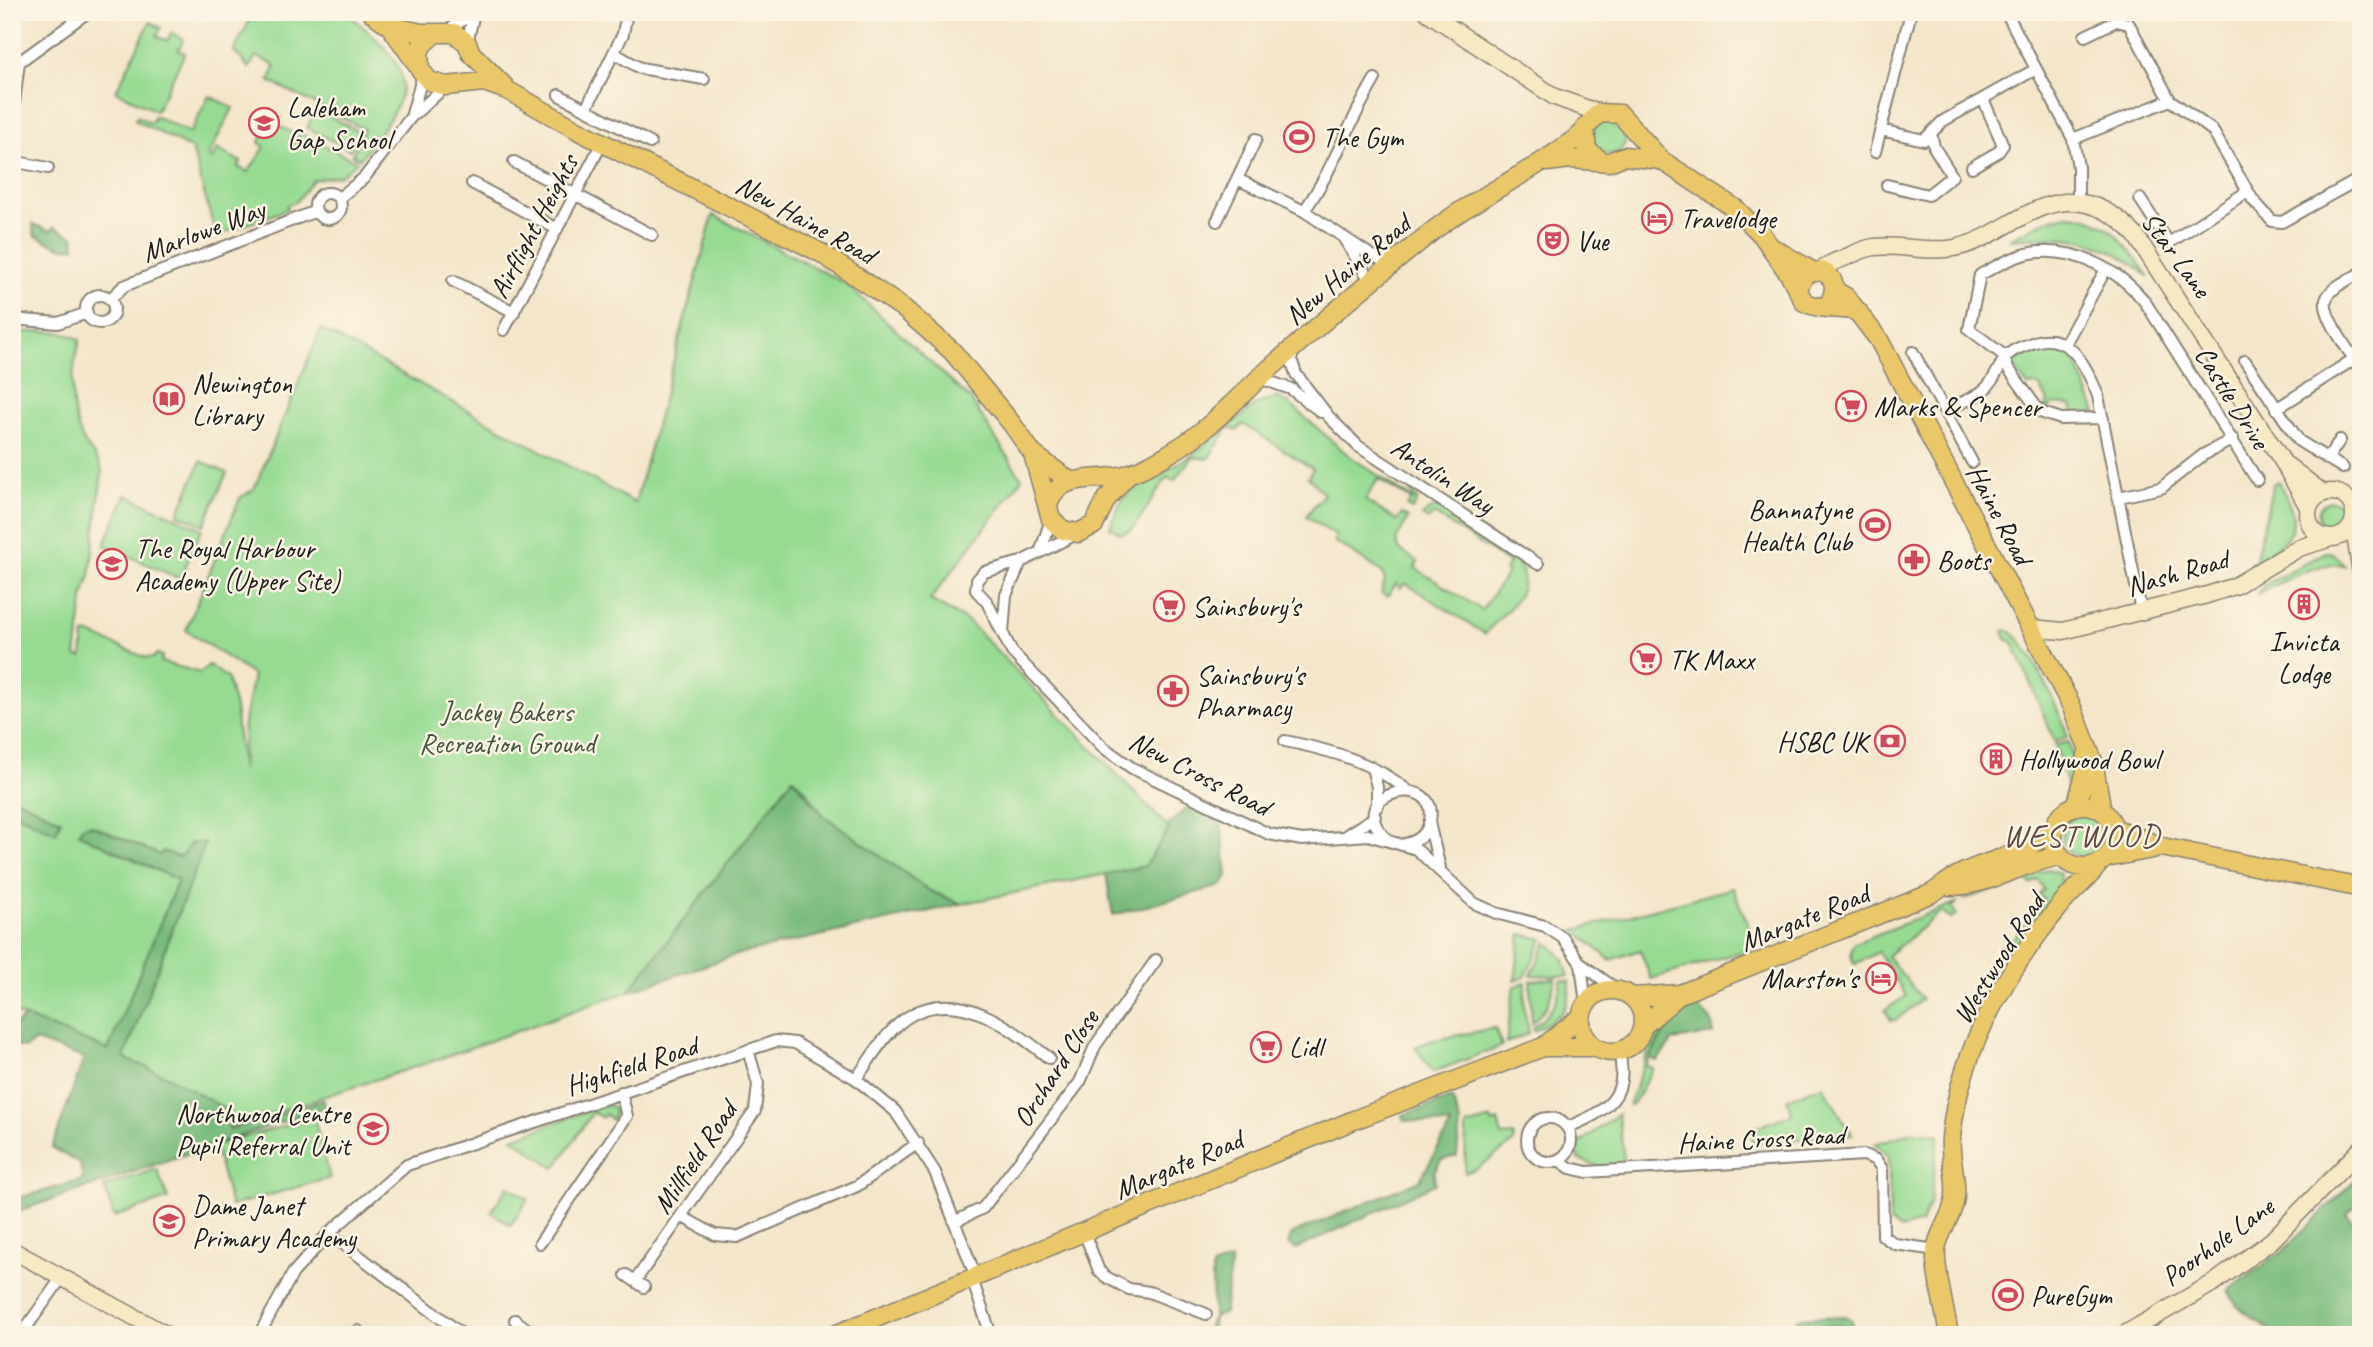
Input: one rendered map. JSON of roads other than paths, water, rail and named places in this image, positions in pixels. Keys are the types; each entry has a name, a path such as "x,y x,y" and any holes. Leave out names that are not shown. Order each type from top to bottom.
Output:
{"main road":[{"name":"New Haine Road","path":"371,12 390,26 429,81 451,85 484,82 508,90 602,143 792,237 872,285 952,352 992,397 1033,454 1050,511"},
{"name":"New Haine Road","path":"390,26 461,37 508,90"},
{"path":"421,72 418,61 422,45 440,33"},
{"path":"451,85 469,72 469,48"},
{"path":"1584,130 1598,113"},
{"name":"Haine Road","path":"1598,113 1619,114 1661,160 1736,209 1771,247 1798,287 1804,302 1822,306"},
{"name":"New Haine Road","path":"1074,481 1128,474 1175,450 1230,407 1294,347 1401,258 1482,196 1540,163 1584,130"},
{"name":"Haine Road","path":"1584,130 1587,150 1600,160 1609,162 1624,156 1661,160"},
{"path":"1624,156 1632,143 1632,130"},
{"name":"New Haine Road","path":"1540,163 1571,159 1600,160"},
{"name":"Haine Road","path":"1771,247 1829,276 1834,288 1858,311 1878,340 2071,705 2095,768 2102,811"},
{"path":"1798,287 1802,277 1816,271"},
{"path":"1822,306 1831,299 1834,288"},
{"path":"1822,306 1858,311"},
{"name":"New Haine Road","path":"1033,454 1074,481 1086,483 1098,494 1101,510 1098,518"},
{"name":"New Haine Road","path":"1078,533 1087,530 1098,518 1106,500 1128,474"},
{"path":"1074,481 1056,489 1050,511 1063,530 1078,533"},
{"name":"Haine Road","path":"2076,806 2086,771 2087,747"},
{"path":"2162,847 2103,860 2087,867 2065,860 2054,847 2053,828 2062,814 2076,806 2085,805 2102,811 2114,828 2162,847 2361,888"},
{"name":"Margate Road","path":"1946,886 1954,877 2026,851 2053,828"},
{"path":"2103,860 2114,844 2114,828"},
{"name":"Margate Road","path":"1543,1047 1594,1047 1619,1052 1636,1042 1643,1026 1680,994 1946,886 1967,884 2026,864 2065,860"},
{"name":"Westwood Road","path":"2065,860 2070,895"},
{"name":"Westwood Road","path":"1936,1250 1955,1203 1957,1180 1951,1137 1961,1082 1970,1054 2012,973 2070,895 2082,886 2103,860"},
{"name":"Margate Road","path":"835,1335 1354,1119 1543,1047 1584,1011 1598,994 1680,994"},
{"path":"1625,994 1642,1015 1643,1026"},
{"path":"1584,1011 1586,1037 1594,1047"},
{"path":"1936,1250 1949,1335"}],"street":[{"path":"12,119 19,61 61,30 68,29 88,12"},
{"path":"440,33 474,12"},
{"path":"469,48 474,12"},
{"path":"586,108 614,53 627,12"},
{"name":"Haine Road","path":"1427,12 1555,97 1598,113"},
{"path":"1875,152 1911,12"},
{"path":"1816,271 1829,263 1879,247 1933,250 1963,246 2046,206 2078,203 2078,167 2073,139 2006,12"},
{"path":"2085,36 2116,21 2129,24 2170,100 2212,130 2264,217 2282,222 2361,177"},
{"path":"614,53 640,68 704,79"},
{"path":"1881,130 1924,140 1943,121 2036,69"},
{"name":"Marlowe Way","path":"411,117 421,72"},
{"path":"1304,211 1329,170 1375,79"},
{"name":"Marlowe Way","path":"339,198 381,160 411,117 451,85"},
{"path":"559,95 650,143"},
{"name":"Haine Road","path":"1555,97 1584,130"},
{"path":"1972,167 1998,152 2003,145 1983,99"},
{"path":"2073,139 2170,100"},
{"path":"1887,185 1928,195 1952,176 1934,147 1931,133"},
{"path":"1217,221 1256,139"},
{"name":"Airflight Heights","path":"504,330 602,143"},
{"path":"12,162 48,167"},
{"path":"514,162 652,235"},
{"path":"1237,179 1304,211 1372,256 1383,260 1401,258"},
{"path":"472,183 557,229"},
{"path":"2140,199 2169,243 2248,191"},
{"name":"Marlowe Way","path":"332,193 339,198 340,211 335,218 322,218 316,212 315,203 323,194 332,193"},
{"name":"Star Lane","path":"2078,203 2106,210 2136,236 2283,462 2309,516"},
{"name":"Marlowe Way","path":"110,299 133,282 316,212"},
{"path":"1342,236 1371,282"},
{"name":"Castle Drive","path":"2005,361 2002,354 1968,326 1980,275 2016,257 2038,253 2079,258 2106,269 2140,294 2257,480"},
{"path":"1834,288 1847,257"},
{"path":"2065,344 2106,269"},
{"path":"2276,409 2357,364 2326,312 2326,300 2333,290 2361,273"},
{"path":"453,281 513,312"},
{"name":"Marlowe Way","path":"102,295 110,299 114,307 108,320 95,321 87,313 87,304 93,297 102,295"},
{"name":"Marlowe Way","path":"12,319 58,323 87,313"},
{"path":"1946,410 1986,389 2008,355 2032,342 2048,340 2065,344 2075,352 2091,377 2102,418 2141,611"},
{"name":"Antolin Way","path":"1294,347 1292,366 1329,417"},
{"path":"1913,352 1972,462"},
{"path":"2005,361 2040,412 2061,419 2102,418"},
{"path":"2245,362 2299,441 2343,468"},
{"name":"Antolin Way","path":"1259,378 1291,389 1329,417 1370,454 1538,564"},
{"path":"2119,497 2161,488 2203,455 2233,439"},
{"path":"2327,459 2340,440"},
{"name":"Star Lane","path":"2283,462 2323,493"},
{"path":"2298,548 2309,516 2323,493 2361,492"},
{"path":"2342,494 2352,504 2356,518 2359,565"},
{"path":"1041,550 1050,511"},
{"path":"2309,516 2318,534 2333,538 2342,536 2356,518"},
{"path":"994,570 1021,562 1041,550 1054,548 1078,533"},
{"path":"2333,538 2359,565"},
{"name":"Nash Road","path":"2031,628 2063,631 2235,586 2298,548 2333,538"},
{"path":"987,602 997,601 1007,592 1021,562"},
{"path":"994,570 1003,575 1007,592 1003,632"},
{"name":"New Cross Road","path":"994,570 984,572 975,585 978,595 987,602 1012,652 1103,747 1132,768 1269,834 1302,840 1368,835 1416,849 1440,869 1463,895 1486,910 1529,920 1556,932 1575,951 1581,964 1584,1011"},
{"name":"Nash Road","path":"2043,649 2063,631"},
{"path":"1285,741 1358,760 1387,774 1406,790"},
{"path":"1373,768 1377,787 1377,826 1388,840"},
{"name":"New Cross Road","path":"1347,835 1376,813 1388,793 1406,790 1416,793 1427,804 1440,869"},
{"path":"1405,844 1420,838 1429,823"},
{"name":"Orchard Close","path":"956,1221 983,1208 1080,1082 1095,1046 1156,960"},
{"name":"New Cross Road","path":"1581,964 1625,994"},
{"path":"856,1079 888,1034 913,1013 944,1006 979,1012 1005,1023 1049,1058"},
{"name":"Highfield Road","path":"259,1335 293,1273 329,1233 407,1165 748,1050 786,1041 856,1079 895,1111 918,1143 935,1172 956,1221 991,1335"},
{"name":"Millfield Road","path":"635,1281 755,1111 758,1084 748,1050"},
{"path":"1568,1127 1598,1112 1619,1093 1623,1077 1619,1052"},
{"path":"540,1243 627,1116 621,1092"},
{"path":"1543,1118 1558,1119 1568,1127 1571,1145 1559,1160 1548,1162 1537,1158 1529,1150 1528,1134 1536,1122 1543,1118"},
{"path":"681,1216 705,1232 737,1237 858,1186 918,1143"},
{"name":"Poorhole Lane","path":"2123,1335 2215,1282 2271,1241 2361,1149"},
{"name":"Haine Cross Road","path":"1559,1160 1570,1168 1587,1172 1864,1155 1875,1160 1882,1169 1883,1236 1895,1244 1936,1250"},
{"path":"1084,1232 1099,1271 1106,1277 1129,1289 1191,1303 1206,1314"},
{"path":"329,1233 463,1335"},
{"path":"12,1250 167,1335"},
{"path":"20,1335 62,1277"}],"place":[{"name":"Laleham Gap School","path":"264,123"},
{"name":"The Gym","path":"1299,137"},
{"name":"Travelodge","path":"1657,218"},
{"name":"Vue","path":"1553,240"},
{"name":"Newington Library","path":"169,399"},
{"name":"Marks & Spencer","path":"1851,406"},
{"name":"Bannatyne Health Club","path":"1875,525"},
{"name":"Boots","path":"1914,560"},
{"name":"The Royal Harbour Academy (Upper Site)","path":"112,564"},
{"name":"Invicta Lodge","path":"2304,604"},
{"name":"Sainsbury's","path":"1169,606"},
{"name":"TK Maxx","path":"1646,659"},
{"name":"Sainsbury's Pharmacy","path":"1173,691"},
{"name":"HSBC UK","path":"1890,741"},
{"name":"Hollywood Bowl","path":"1996,759"},
{"name":"Marston's","path":"1881,978"},
{"name":"Lidl","path":"1266,1047"},
{"name":"Northwood Centre Pupil Referral Unit","path":"373,1129"},
{"name":"Dame Janet Primary Academy","path":"169,1221"},
{"name":"PureGym","path":"2008,1295"}],"district":[{"name":"WESTWOOD","path":"2082,835"}],"park label":[{"name":"Jackey Bakers Recreation Ground","path":"507,727"}]}
